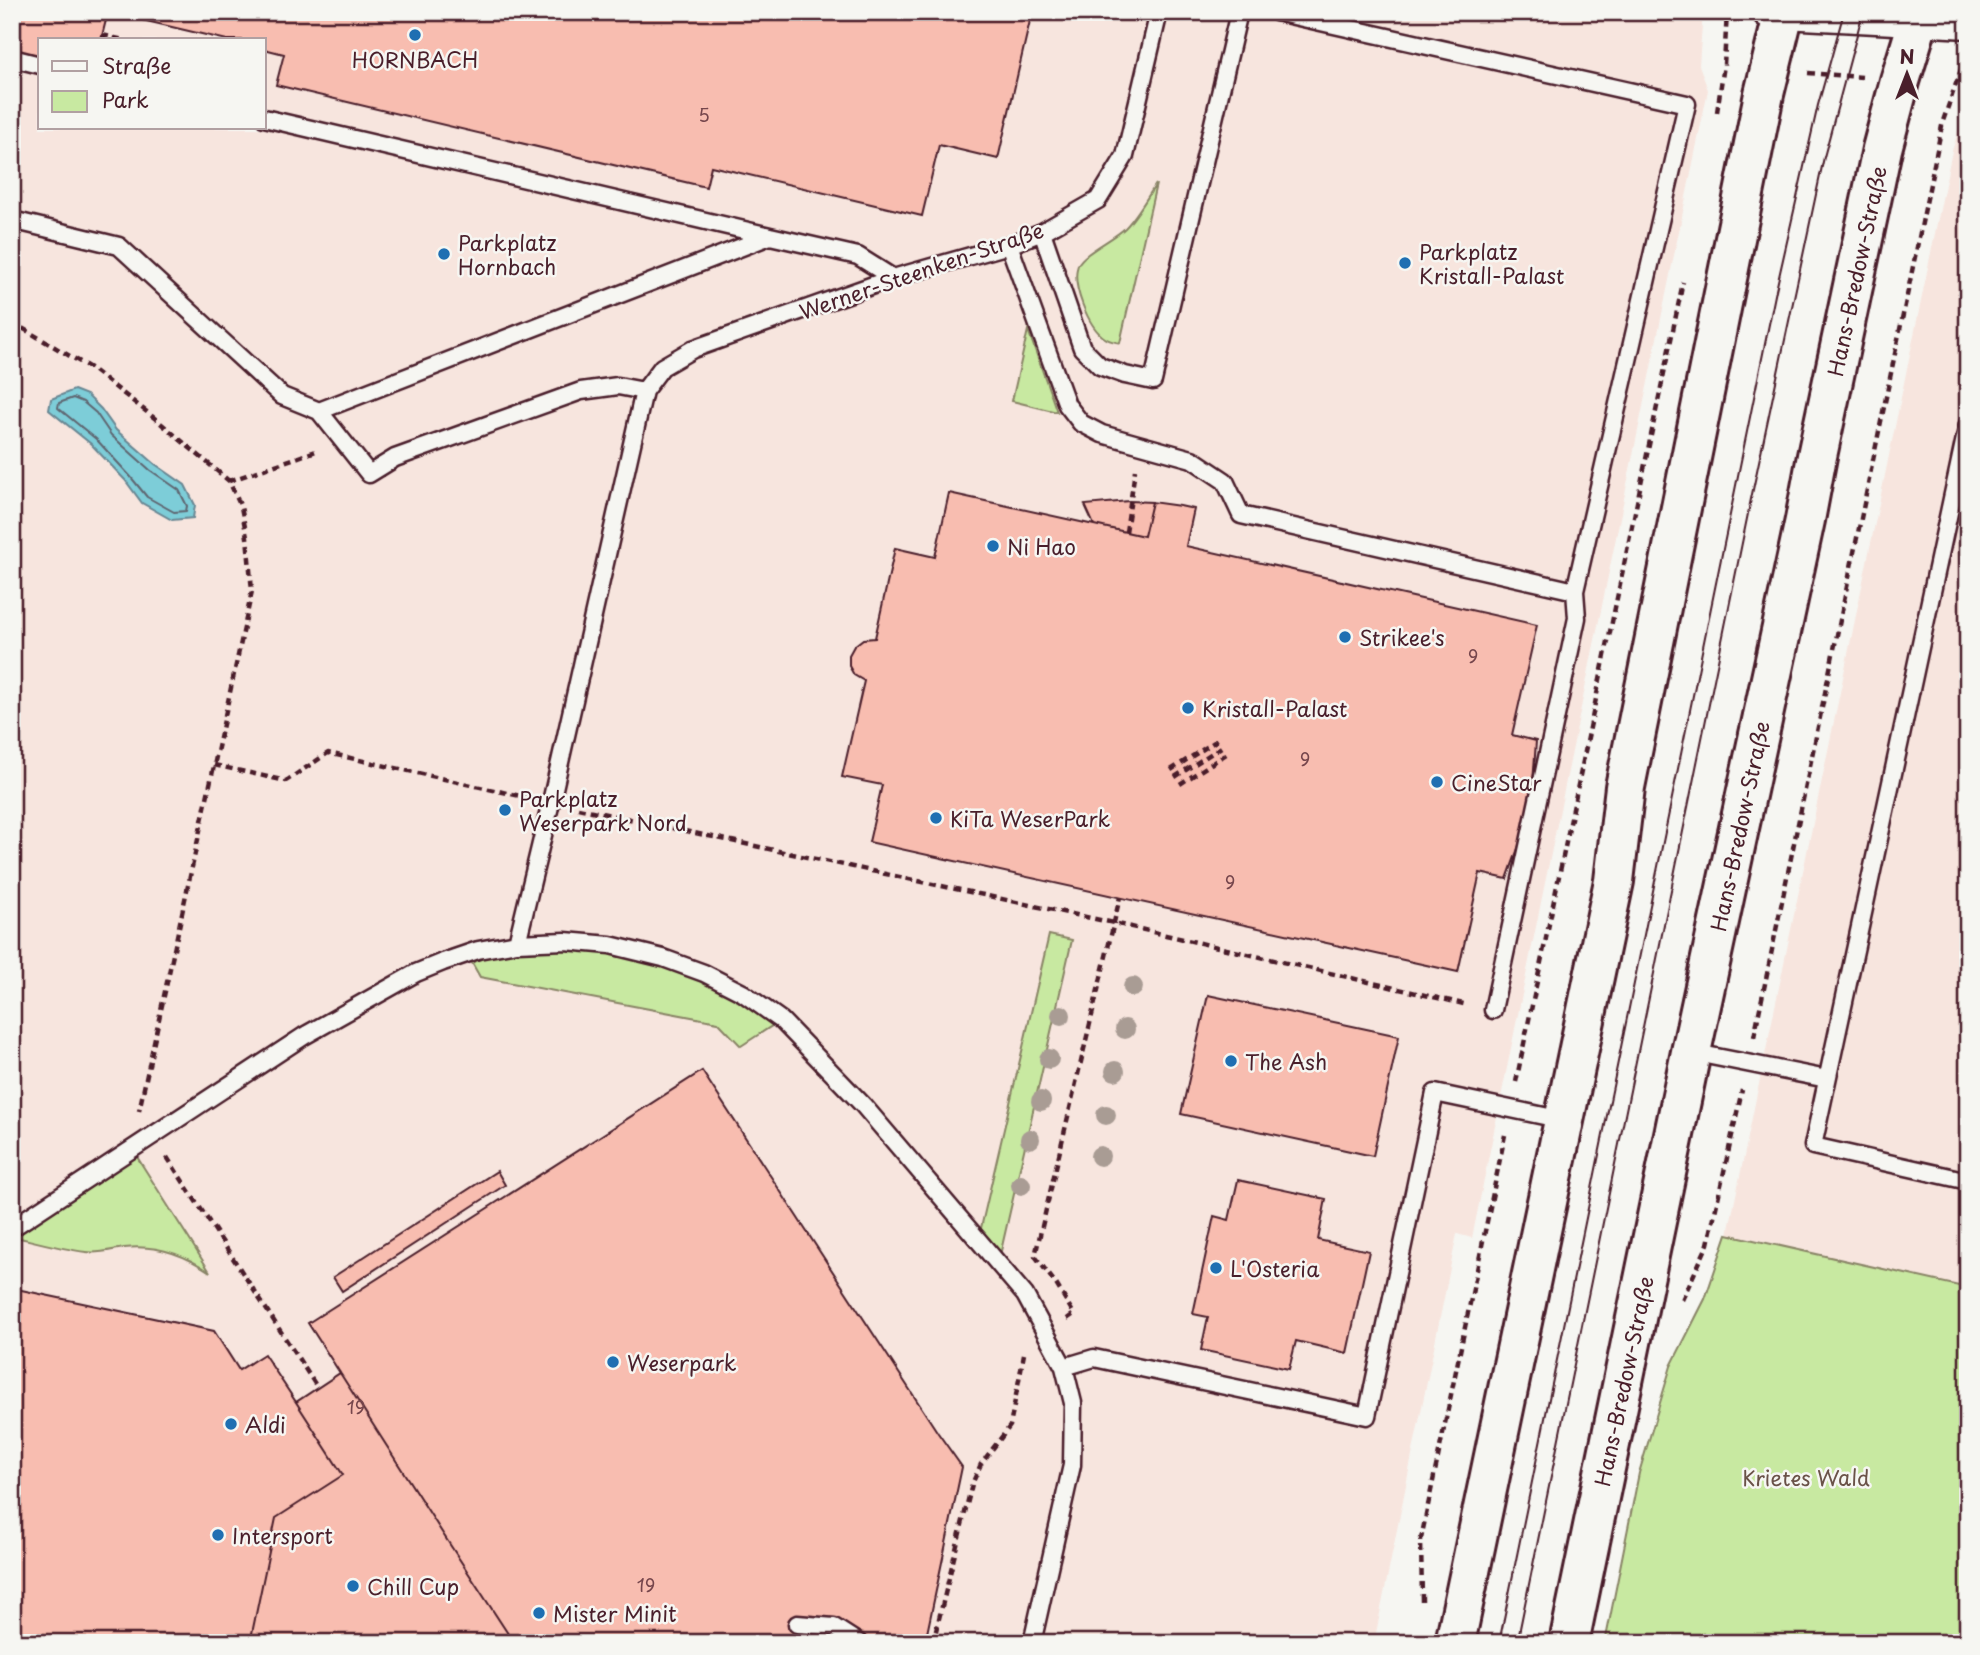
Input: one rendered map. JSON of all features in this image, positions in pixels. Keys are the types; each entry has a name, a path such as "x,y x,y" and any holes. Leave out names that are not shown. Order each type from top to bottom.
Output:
{"main road":[{"path":"1455,1643 1614,881 1625,787 1770,69 1778,13"},
{"name":"Hans-Bredow-Straße","path":"1569,1643 1690,1052 1876,176 1920,16"}],"street":[{"path":"1778,13 1920,16 1968,23"}],"lane":[{"name":"Werner-Steenken-Straße","path":"645,391 662,367 693,349 893,278 1009,245 1042,232 1098,200 1125,156 1159,12"},
{"path":"1042,232 1082,348 1100,366 1153,381 1239,12"},
{"path":"1276,12 1687,104 1575,591 1577,618 1493,1010"},
{"path":"12,58 38,64"},
{"path":"266,118 858,256 893,278"},
{"path":"12,220 118,246 282,396 319,411 369,474 395,458 581,391 618,386 645,391 517,943"},
{"path":"319,411 770,236"},
{"path":"1009,245 1067,405 1081,423 1102,435 1192,459 1224,481 1241,515 1575,591"},
{"path":"1968,424 1813,1146 1968,1181"},
{"path":"12,1228 304,1036 416,973 478,950 517,943 565,941 610,945 663,958 704,973 734,988 781,1020 863,1105 1025,1295 1064,1367 1073,1403 1072,1465 1032,1643"},
{"path":"1690,1052 1828,1079"},
{"path":"1064,1367 1094,1358 1367,1416 1435,1093 1563,1120"},
{"path":"797,1624 834,1627 859,1643"}],"path":[{"path":"1716,120 1724,65 1727,12"},
{"path":"102,35 115,38"},
{"path":"1681,1301 1708,1244 1943,121 1968,50"},
{"path":"1724,65 1956,86"},
{"path":"1422,1606 1421,1539 1683,280"},
{"path":"12,322 92,369 229,481 241,507 247,537 252,591 138,1114"},
{"path":"229,481 343,442"},
{"path":"1126,532 1139,445"},
{"path":"1171,770 1219,739"},
{"path":"1175,777 1223,746"},
{"path":"214,765 286,780 328,753 1114,923 1493,1010"},
{"path":"1180,784 1228,753"},
{"path":"933,1643 972,1484 981,1464 1010,1426 1025,1348 1074,1314 1035,1256 1120,897"},
{"path":"153,1136 317,1387"}],"shaded area":[{"path":"12,12 1703,12 1699,65 1708,90 1472,1238 1457,1234 1374,1643 12,1643"},
{"path":"1968,113 1968,1288 1728,1234 1952,151 1961,122"}],"green space":[{"path":"1156,184 1120,343 1112,341 1093,325 1082,304 1077,283 1078,265 1086,256 1125,228"},
{"path":"1028,330 1057,412 1012,401"},
{"path":"1049,935 1072,940 998,1264 978,1241"},
{"path":"517,943 663,958 781,1020 741,1046 718,1022 480,977 467,954"},
{"path":"132,1149 210,1272 180,1255 158,1249 136,1247 91,1252 12,1236 12,1228"},
{"name":"Krietes Wald","path":"1727,1234 1968,1288 1968,1643 1605,1643 1639,1473 1671,1366 1705,1299"}],"water":[{"path":"74,390 87,395 116,430 155,464 185,485 195,505 193,518 172,520 142,503 125,480 91,444 49,410 51,399"}],"building":[{"path":"12,12 108,12 102,38 38,38 38,64 12,57"},
{"path":"108,12 1032,12 998,159 939,145 922,216 711,166 706,187 276,85 284,54 266,50 266,38 218,38"},
{"name":"Kristall-Palast","path":"949,493 1144,536 1152,502 1194,509 1186,546 1537,625 1512,735 1536,741 1532,798 1526,826 1507,879 1480,873 1458,972 869,842 882,785 842,777 864,681 854,675 849,666 849,655 854,646 863,639 875,638 895,548 935,557"},
{"path":"1152,502 1144,536 1094,525 1085,505"},
{"path":"1208,995 1399,1036 1373,1156 1181,1114"},
{"name":"Weserpark","path":"702,1071 962,1467 925,1643 12,1643 12,1288 214,1331 239,1370 264,1354 296,1402 340,1373 308,1323"},
{"path":"497,1171 505,1185 342,1291 333,1277"},
{"path":"1238,1180 1326,1199 1318,1240 1369,1251 1347,1353 1296,1341 1289,1369 1201,1350 1208,1317 1193,1314 1214,1216 1229,1220"},
{"path":"340,1373 514,1643 250,1643 276,1518 343,1475 296,1402"}],"tram line":[{"path":"1499,1643 1776,290 1818,105 1844,12"},
{"path":"1517,1643 1751,499 1824,157 1863,12"}],"place":[{"name":"HORNBACH","path":"415,35"},
{"name":"Parkplatz Hornbach","path":"444,254"},
{"name":"Parkplatz Kristall-Palast","path":"1405,263"},
{"name":"Ni Hao","path":"993,546"},
{"name":"Strikee's","path":"1345,637"},
{"name":"Kristall-Palast","path":"1188,708"},
{"name":"CineStar","path":"1437,782"},
{"name":"Parkplatz Weserpark Nord","path":"505,810"},
{"name":"KiTa WeserPark","path":"936,818"},
{"name":"The Ash","path":"1231,1061"},
{"name":"L'Osteria","path":"1216,1268"},
{"name":"Weserpark","path":"613,1362"},
{"name":"Aldi","path":"231,1424"},
{"name":"Intersport","path":"218,1535"},
{"name":"Chill Cup","path":"353,1586"},
{"name":"Mister Minit","path":"539,1613"}]}
